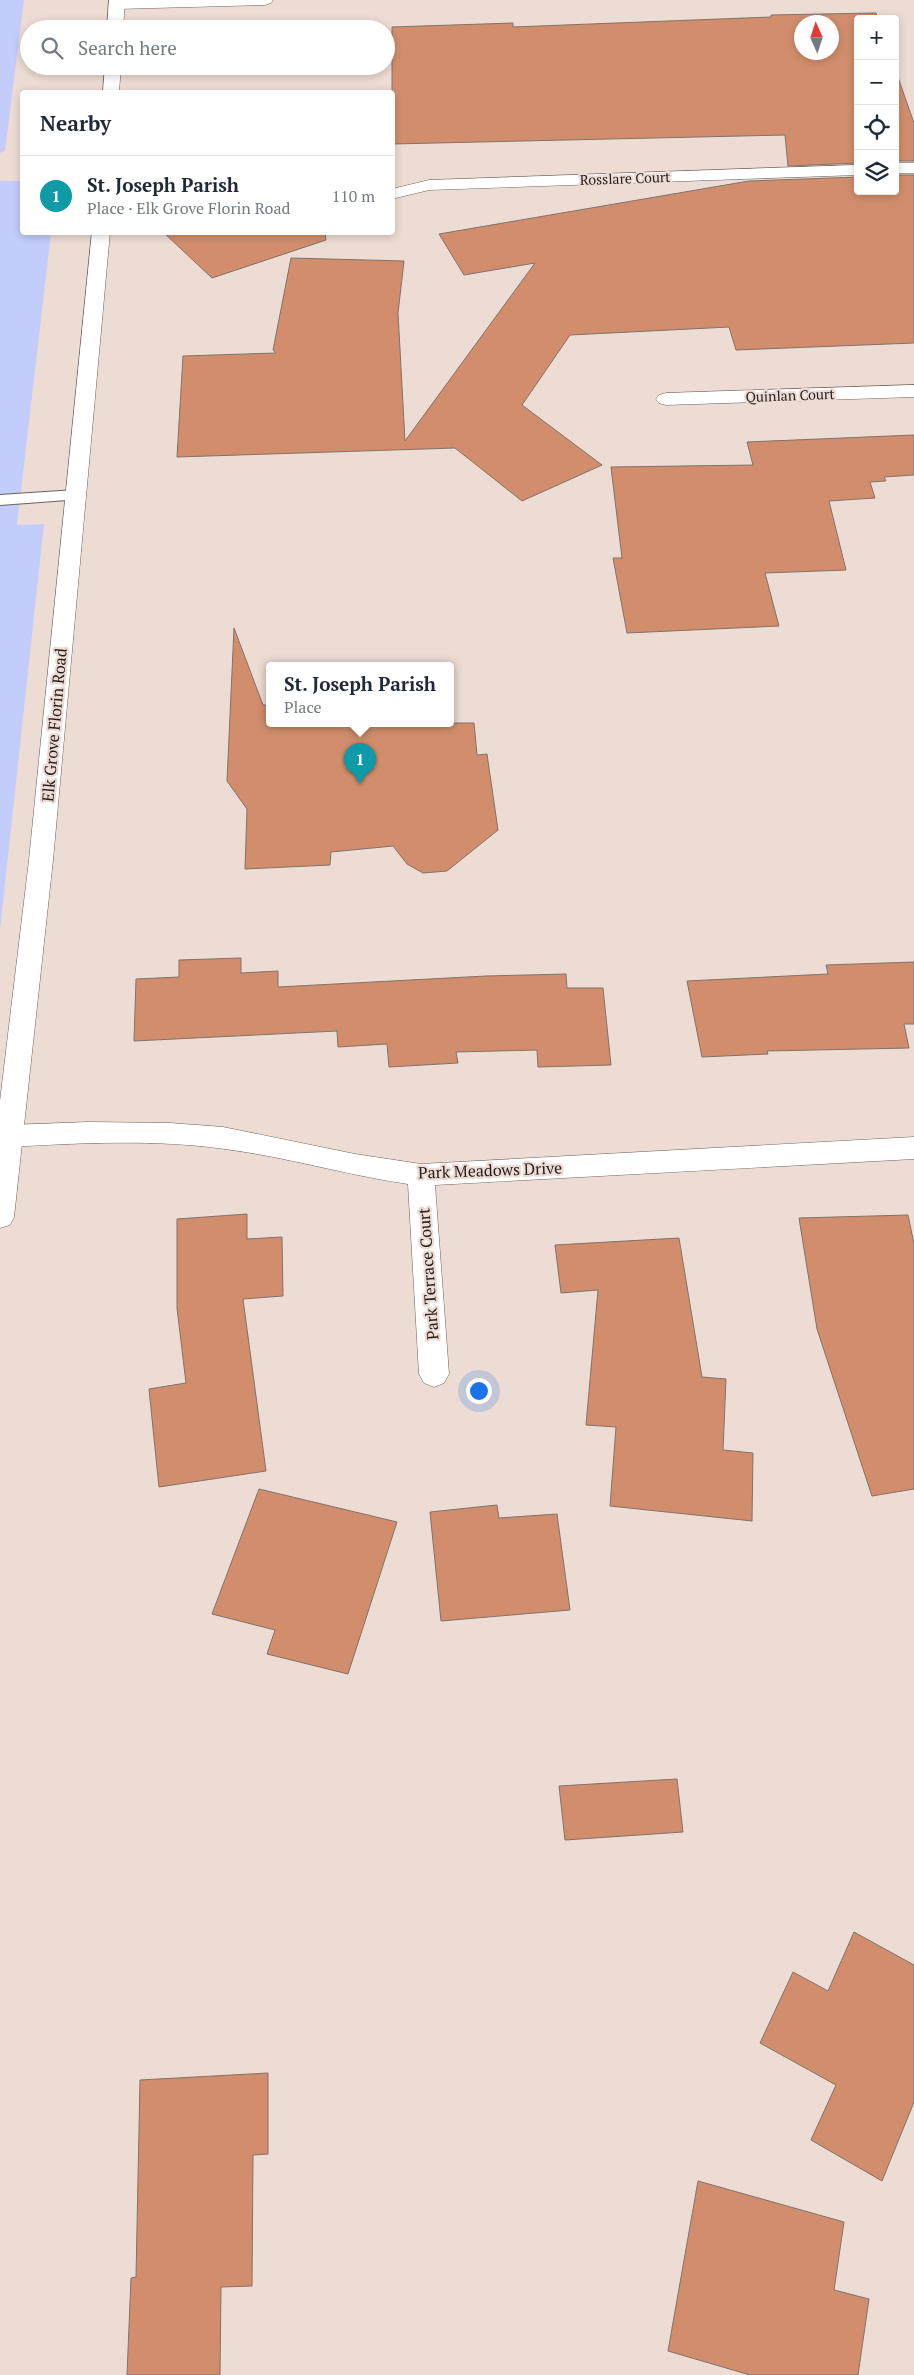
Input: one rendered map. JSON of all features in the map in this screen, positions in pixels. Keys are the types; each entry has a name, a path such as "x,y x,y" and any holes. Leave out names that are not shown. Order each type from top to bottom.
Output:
{"street":[{"path":"116,20 117,2 265,0"},
{"path":"111,90 112,75"},
{"path":"899,168 914,168"},
{"name":"Rosslare Court","path":"395,193 429,185 854,170"},
{"name":"Elk Grove Florin Road","path":"0,1217 41,860 101,235"},
{"name":"Quinlan Court","path":"666,399 914,391"},
{"name":"Park Meadows Drive","path":"9,1136 92,1132 197,1135 290,1149 346,1163 421,1175 914,1148"},
{"name":"Park Terrace Court","path":"421,1175 434,1374"}],"lane":[{"path":"0,500 75,496"}],"shaded area":[{"path":"0,0 24,0 5,151 0,153"},
{"path":"0,181 20,181 20,235 51,235 17,525 44,524 0,930"}],"building":[{"path":"876,13 877,15 854,15 854,163 788,166 785,135 395,144 395,90 392,90 392,75 395,75 395,27 513,23 513,27 771,17 771,15"},
{"path":"899,80 914,123 914,161 899,161"},
{"path":"899,175 914,175 914,343 736,350 729,327 570,335 522,405 602,465 522,501 455,448 177,457 183,356 276,353 273,350 291,258 404,261 398,313 405,441 535,263 464,275 439,234 749,181 854,177 854,195 899,195"},
{"path":"166,235 325,235 326,240 212,278"},
{"path":"914,435 914,475 884,477 886,481 870,482 875,498 829,501 846,570 765,573 779,626 627,633 613,558 622,558 611,467 753,465 747,442"},
{"path":"234,628 263,705 266,705 266,727 454,727 454,723 474,723 477,755 487,754 498,830 447,871 423,873 407,864 393,846 331,852 330,865 245,869 247,809 227,781"},
{"path":"241,958 241,973 278,971 278,987 486,976 566,974 567,988 603,988 611,1065 538,1067 537,1050 456,1052 458,1063 389,1067 387,1044 338,1047 337,1031 134,1041 136,979 179,977 179,960"},
{"path":"914,962 914,1024 904,1024 909,1048 767,1051 768,1054 702,1057 687,981 828,974 826,965"},
{"path":"247,1214 247,1239 282,1237 283,1296 243,1299 266,1471 159,1487 149,1389 186,1383 177,1308 177,1219"},
{"path":"908,1215 914,1244 914,1489 872,1496 817,1329 799,1218"},
{"path":"679,1238 702,1377 726,1379 723,1450 753,1453 752,1521 610,1506 616,1427 586,1425 598,1290 561,1293 555,1245"},
{"path":"259,1489 397,1522 348,1674 267,1654 275,1630 212,1614"},
{"path":"497,1505 499,1518 557,1514 570,1610 441,1621 430,1512"},
{"path":"677,1779 683,1832 565,1840 559,1786"},
{"path":"854,1932 914,1965 914,2102 882,2181 811,2140 836,2085 760,2043 793,1972 828,1991"},
{"path":"268,2073 268,2154 253,2155 252,2286 221,2287 220,2375 127,2375 131,2278 136,2277 140,2080"},
{"path":"698,2181 844,2222 834,2290 869,2299 858,2375 750,2375 668,2351"}],"place":[{"name":"St. Joseph Parish","path":"360,784"}]}
